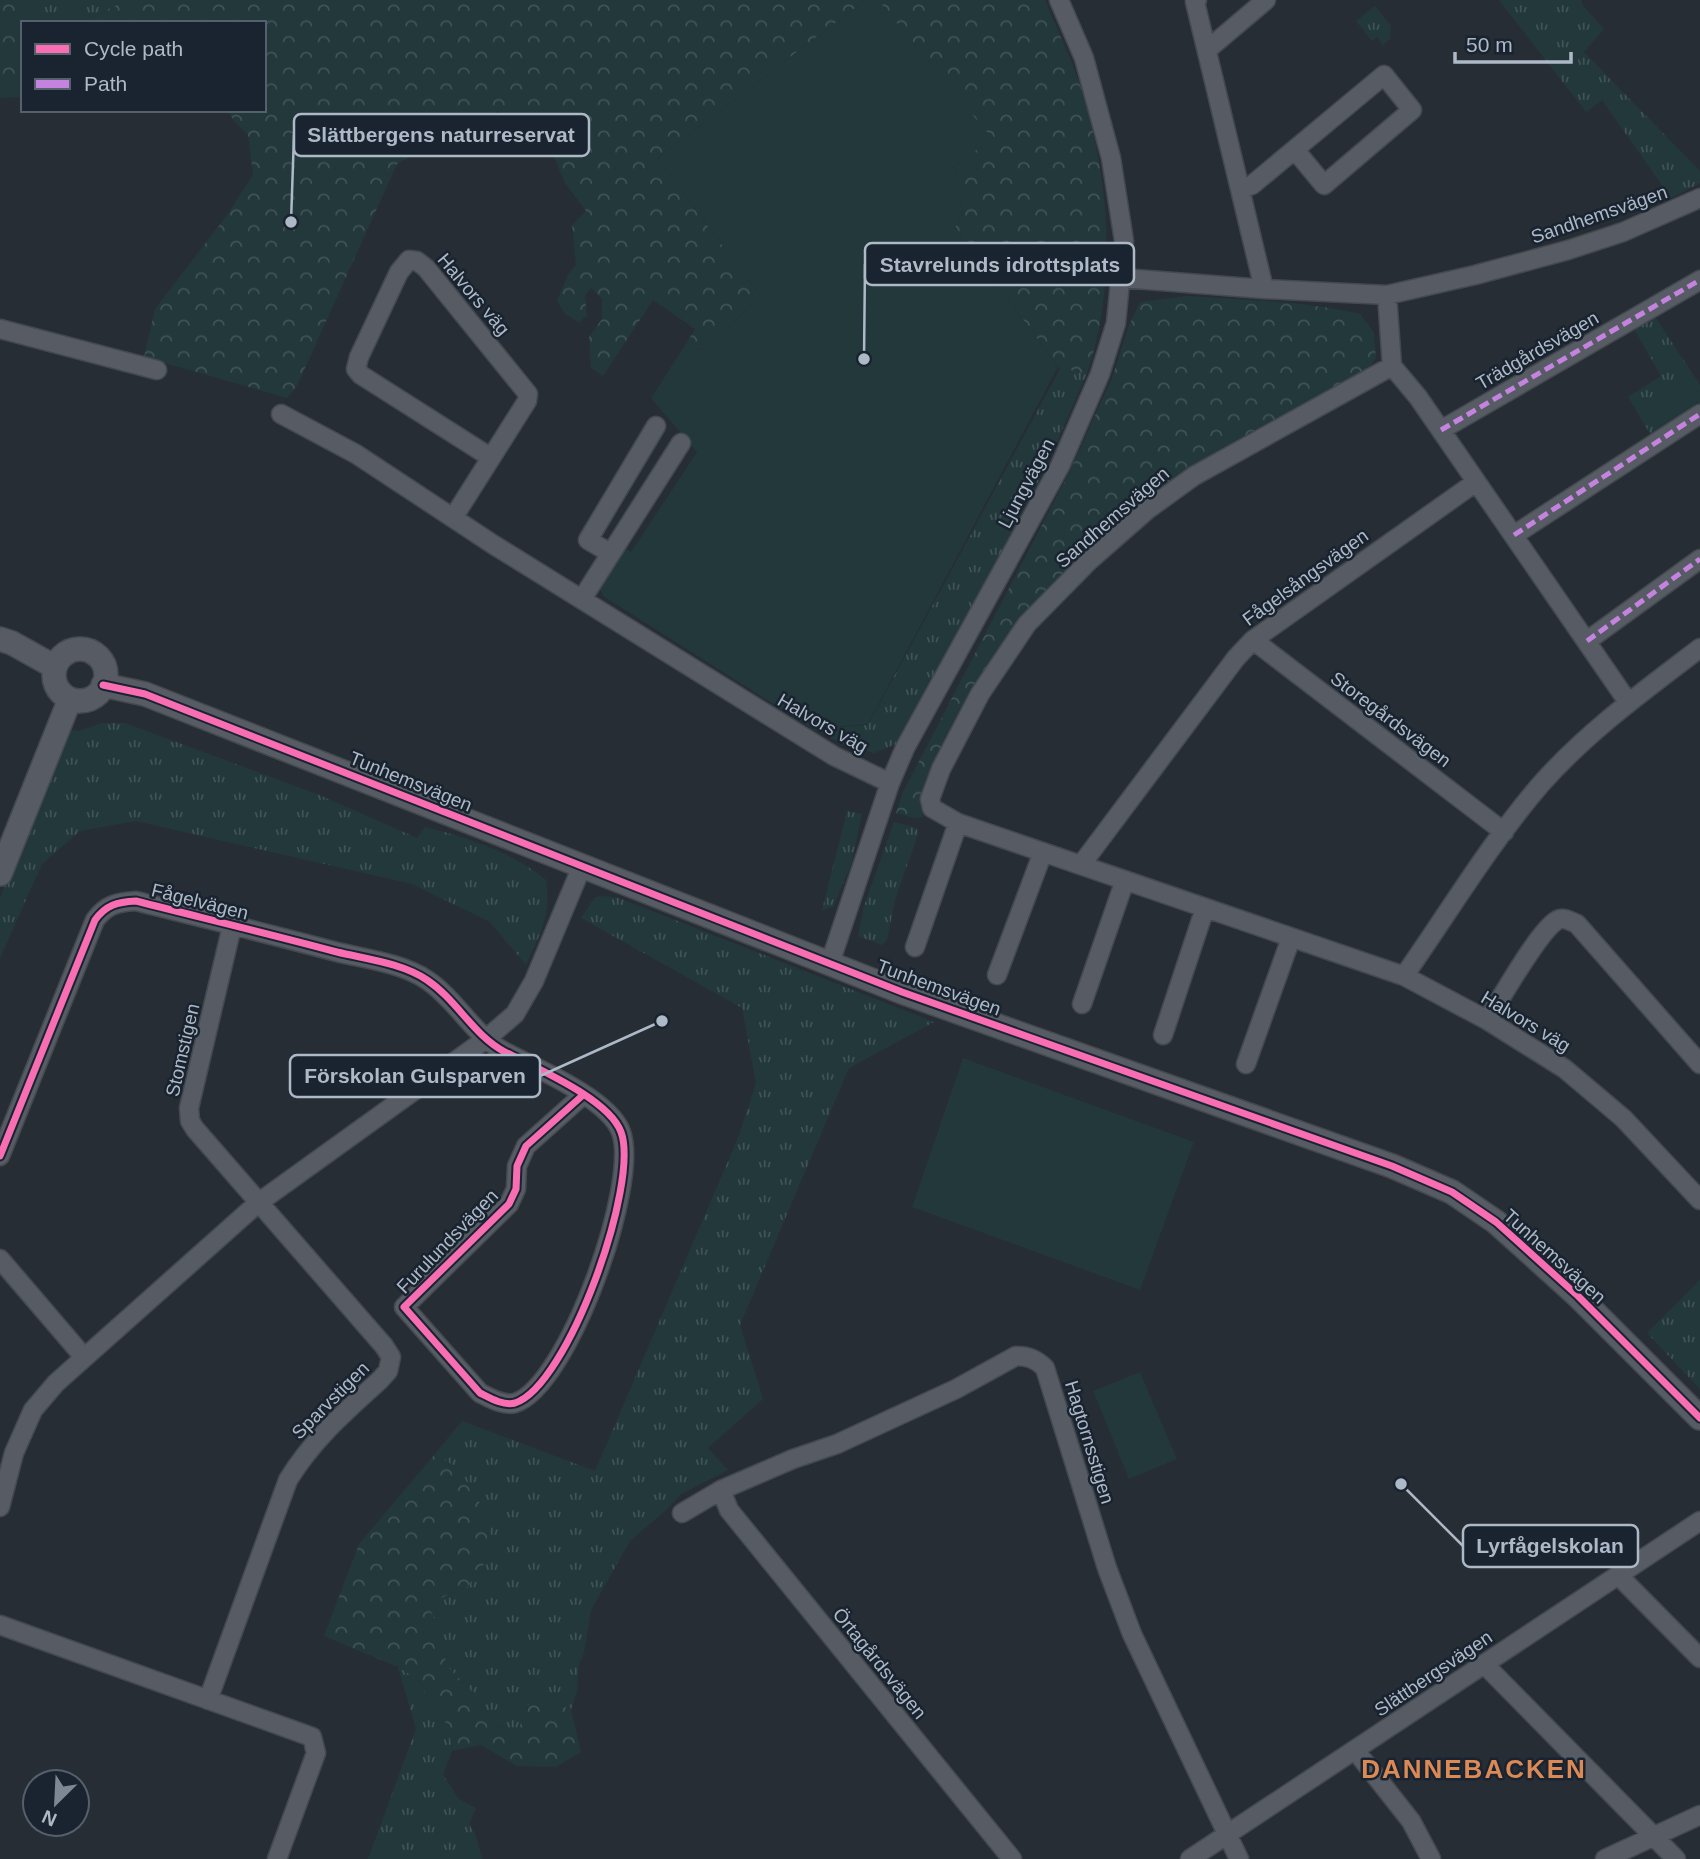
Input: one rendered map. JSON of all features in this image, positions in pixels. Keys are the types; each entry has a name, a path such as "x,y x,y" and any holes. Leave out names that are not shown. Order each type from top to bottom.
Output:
{"street":[{"name":"Ljungvägen","path":"830,962 890,783 905,748 1054,478 1100,374 1116,323 1124,241 1111,158 1084,58 1059,0"},
{"path":"1197,0 1195,2 1264,289"},
{"path":"1207,50 1266,0"},
{"path":"1241,189 1252,185 1384,75 1412,110 1324,185 1295,150"},
{"name":"Sandhemsvägen","path":"1122,278 1387,295 1568,250 1623,232 1700,198"},
{"name":"Halvors väg","path":"453,518 527,401 528,394 426,268 417,261 409,260 400,272 359,357 356,369 361,375 490,457"},
{"name":"Trädgårdsvägen","path":"1441,430 1700,280"},
{"path":"1387,295 1392,366 1418,397 1628,702"},
{"path":"0,329 157,370"},
{"name":"Sandhemsvägen","path":"932,808 930,799 937,779 980,694 1027,624 1090,560 1147,510 1194,476 1392,366"},
{"name":"Halvors väg","path":"281,414 356,454 453,518 834,756 890,783"},
{"path":"1514,535 1698,416"},
{"path":"610,553 588,540 656,426"},
{"path":"582,599 681,443"},
{"name":"Fågelsångsvägen","path":"1081,865 1236,658 1253,640 1476,482"},
{"path":"1587,641 1700,559"},
{"path":"0,639 55,667"},
{"name":"Storegårdsvägen","path":"1253,640 1504,832"},
{"path":"1404,976 1504,832 1549,776 1628,702 1700,648"},
{"path":"76,649 88,650 99,657 103,664 106,673 103,685 97,694 89,699 70,699 56,686 55,667 61,656 68,652 76,649"},
{"name":"Tunhemsvägen","path":"103,685 145,694 902,992 1392,1166 1452,1192 1506,1230 1578,1296 1700,1418"},
{"path":"0,874 70,699"},
{"name":"Halvors väg","path":"932,808 958,823 1404,976 1487,1020 1565,1069 1623,1118 1699,1195"},
{"path":"915,947 958,823"},
{"path":"997,975 1043,852"},
{"path":"0,1507 14,1453 33,1410 55,1383 83,1356 258,1203 486,1039 515,1014 534,981 582,866"},
{"path":"1082,1004 1125,880"},
{"name":"Fågelvägen","path":"0,1156 94,920 103,909 118,902 136,901 404,969 427,980 449,998 486,1039"},
{"path":"1163,1035 1205,908"},
{"path":"1487,1020 1539,940 1556,920 1565,919 1577,924 1700,1064"},
{"name":"Stomstigen","path":"232,926 189,1108 190,1121 258,1203"},
{"path":"1246,1064 1291,937"},
{"name":"Furulundsvägen","path":"486,1039 583,1095 605,1110 621,1131 625,1159 620,1195 607,1243 563,1351 531,1395 512,1404 496,1401 480,1393 404,1307 509,1204 516,1189 517,1166 526,1146 583,1095"},
{"name":"Sparvstigen","path":"208,1700 288,1480 318,1437 388,1371 391,1357 258,1203"},
{"path":"0,1259 83,1356"},
{"name":"Hagtornsstigen","path":"682,1513 721,1490 793,1459 837,1444 956,1389 1016,1356 1027,1356 1038,1361 1045,1368 1107,1568 1132,1634 1239,1859"},
{"name":"Örtagårdsvägen","path":"721,1490 729,1510 1012,1859"},
{"name":"Slättbergsvägen","path":"1190,1859 1700,1521"},
{"path":"1618,1575 1700,1658"},
{"path":"0,1625 312,1737 316,1753 276,1859"},
{"path":"1484,1664 1676,1859"},
{"path":"1354,1750 1411,1821 1431,1859"},
{"path":"1605,1859 1700,1815"}],"green space":[{"path":"0,0 11,0 22,21 21,97 0,98"},
{"path":"11,0 127,0 84,21 22,21"},
{"path":"127,0 866,0 657,158 761,297 701,351 687,342 695,329 653,300 603,376 591,368 589,337 602,319 602,299 591,288 585,295 587,316 579,322 565,314 557,301 568,275 576,265 572,225 586,211 565,183 553,154 542,138 498,111 478,128 463,136 427,135 414,146 408,158 397,164 296,388 287,398 144,357 155,309 227,215 253,175 248,135 228,112 266,112 266,21 84,21"},
{"path":"866,0 878,0 990,136 956,171 963,214 955,227 1058,367 868,724 813,729 603,596 599,587 622,546 631,552 697,452 651,398 687,342 701,351 761,297 657,158"},
{"path":"878,0 1045,0 1083,94 1104,198 1106,270 1103,305 1087,374 1058,367 955,227 963,214 955,171"},
{"path":"1499,0 1581,0 1583,6 1604,29 1584,52 1700,171 1700,183 1671,198 1602,100 1586,112"},
{"path":"1375,6 1391,26 1390,39 1383,45 1377,37 1372,41 1356,21"},
{"path":"1187,296 1296,304 1360,314 1374,333 1376,358 1365,372 1203,460 1142,500 1080,555 1021,622 974,693 933,765 921,797 923,817 913,818 896,813 903,792 1069,473 1112,378 1128,328 1140,302"},
{"path":"1654,315 1700,385 1700,406 1652,437 1628,397 1661,376 1633,327"},
{"path":"1061,367 1087,373 1047,465 901,742 874,753 841,743 813,729 868,725"},
{"path":"1687,375 1700,396 1700,401 1656,428 1641,404"},
{"path":"102,723 125,723 317,794 417,838 425,827 473,841 519,862 546,880 547,893 544,924 526,965 490,922 412,884 136,821 80,831 42,864 0,958 0,898 53,762 71,730 79,731"},
{"path":"847,811 862,814 851,865 833,907 822,910"},
{"path":"894,822 917,828 918,834 895,900 887,940 882,945 858,936 864,906"},
{"path":"595,897 619,898 934,1022 849,1068 740,1325 763,1399 708,1448 728,1470 681,1494 630,1541 591,1610 584,1653 579,1664 577,1691 571,1710 545,1698 529,1704 518,1730 498,1727 476,1696 446,1665 444,1643 428,1604 468,1586 487,1516 457,1468 435,1454 462,1421 595,1471 738,1138 756,1083 742,1008 581,918"},
{"path":"963,1058 1194,1142 1140,1290 912,1207"},
{"path":"1700,1280 1700,1389 1647,1333"},
{"path":"1140,1372 1177,1459 1129,1479 1093,1391"},
{"path":"435,1454 457,1468 470,1486 487,1516 493,1552 468,1586 428,1604 444,1643 446,1665 476,1696 498,1727 518,1730 529,1704 545,1698 571,1710 581,1752 556,1767 517,1766 481,1745 452,1751 449,1727 429,1700 418,1679 398,1667 324,1636 359,1544"},
{"path":"398,1667 418,1679 429,1700 449,1727 452,1751 443,1775 459,1799 476,1808 469,1824 476,1836 482,1859 368,1859 416,1729"}],"marked path":[{"path":"1441,430 1700,280"},
{"path":"1514,535 1700,414"},
{"path":"1587,641 1700,559"}],"cycle path":[{"path":"103,685 145,694 902,992 1392,1166 1452,1192 1496,1222 1578,1296 1700,1418"},
{"path":"0,1156 95,920 112,905 136,901 384,962 417,974 438,988 494,1045 587,1096 614,1120 621,1132 624,1158 620,1193 610,1236 595,1280 557,1361 536,1389 510,1404 480,1393 404,1307 509,1204 516,1189 517,1166 526,1146 583,1095"}],"place":[{"name":"Slättbergens naturreservat","path":"291,222"},
{"name":"Stavrelunds idrottsplats","path":"864,359"},
{"name":"Förskolan Gulsparven","path":"662,1021"},
{"name":"Lyrfågelskolan","path":"1401,1484"}],"district":[{"name":"DANNEBACKEN","path":"1474,1769"}]}
